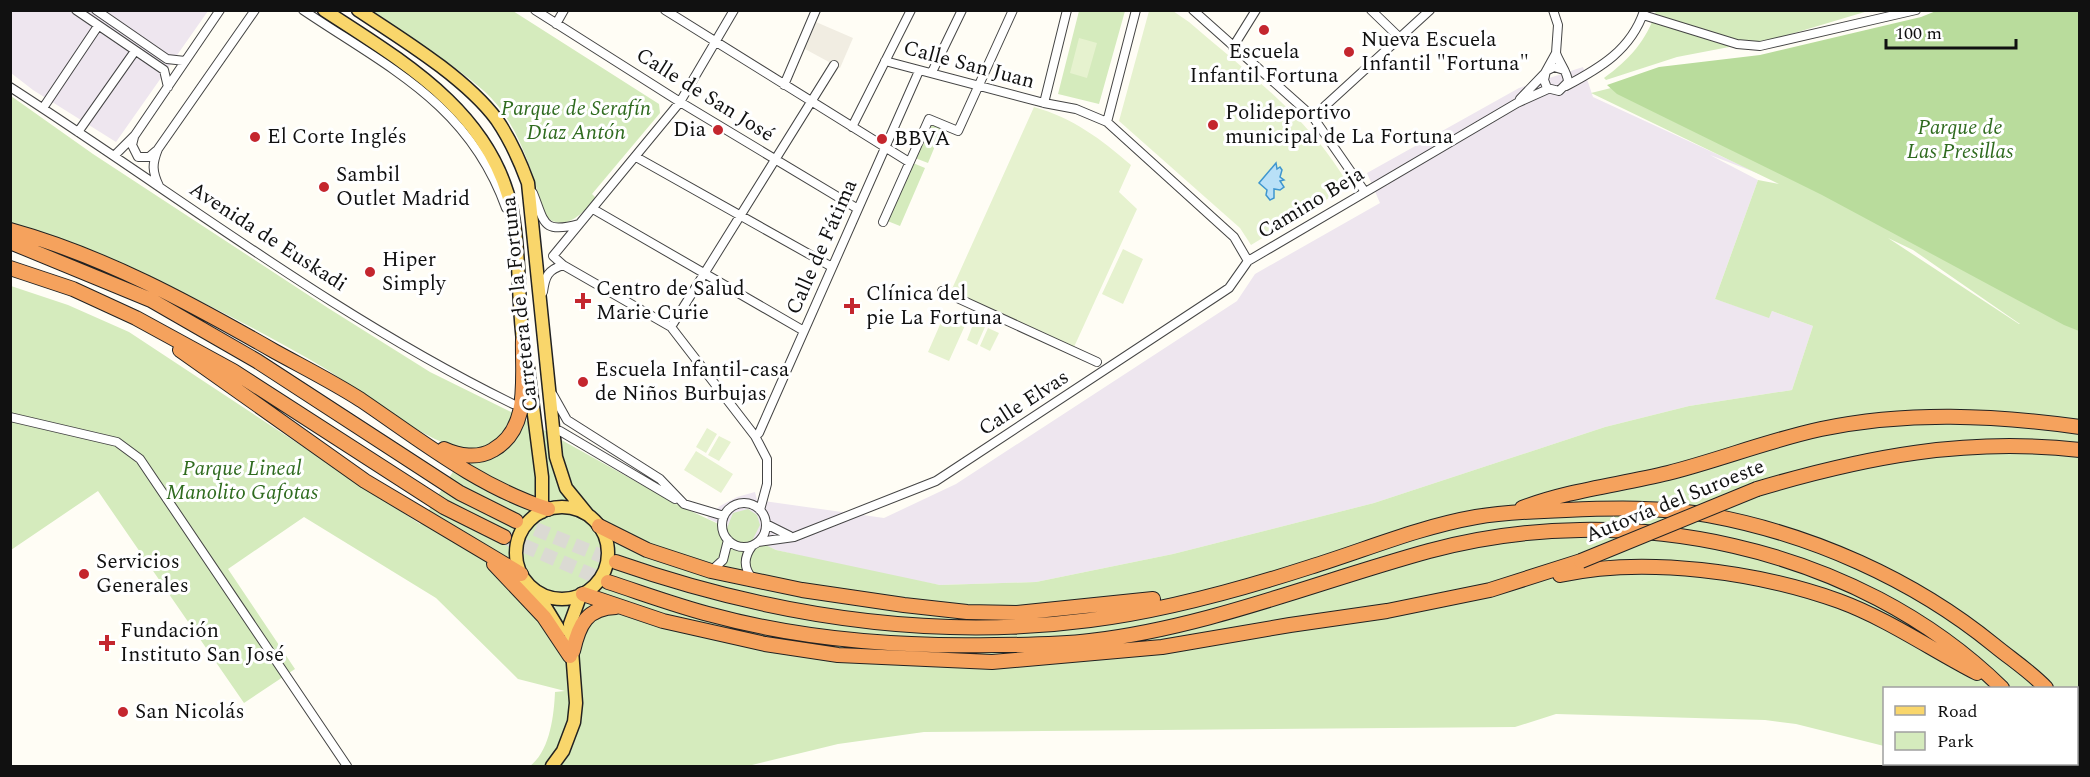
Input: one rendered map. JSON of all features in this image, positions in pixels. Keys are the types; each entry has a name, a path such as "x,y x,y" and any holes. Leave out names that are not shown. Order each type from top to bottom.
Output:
{"highway":[{"path":"10,230 98,261 203,310 360,400 381,416 471,473 544,510"},
{"path":"10,242 150,300 258,361 460,493 516,521"},
{"path":"10,268 73,289 135,318 233,371 444,507 504,537"},
{"path":"159,332 214,375 365,481 521,574"},
{"path":"381,416 452,453 468,455 489,453 509,439 519,420 523,340"},
{"name":"Autovía del Suroeste","path":"1511,512 1551,497 1627,483 1820,429 1897,417 1996,417 2079,427"},
{"name":"Autovía del Suroeste","path":"1290,625 1386,611 1490,590 1581,561 1756,489 1826,468 1897,453 1994,444 2079,450"},
{"path":"616,562 669,580 743,600 827,615 917,627 989,627 1092,620 1224,594 1312,567 1386,540 1472,518 1511,512 1622,508 1707,515 1776,532 1841,554 1918,592 1967,624 2045,687"},
{"path":"599,526 647,550 711,571 755,581 904,605 967,612 1017,612 1119,604 1195,592 1224,594"},
{"path":"1092,641 1228,614 1421,553 1474,541 1555,532 1617,531 1709,540 1780,558 1854,586 1919,624 1968,658 2000,686"},
{"path":"472,544 526,596 572,654"},
{"path":"1490,590 1594,569 1692,570 1771,582 1840,602 1909,634 2000,686"},
{"path":"608,582 713,616 813,635 937,646 1092,641 1136,643 1242,627 1290,625"},
{"path":"582,594 712,634 765,644 838,655 992,662 1162,647 1290,625"},
{"path":"572,654 578,629 587,615 598,609 620,607"}],"main road":[{"name":"Carretera de la Fortuna","path":"324,10 428,82 458,108 478,133 504,179 515,235 523,340 542,477 544,510"},
{"name":"Carretera de la Fortuna","path":"358,10 394,34 480,100 497,120 512,145 528,183 549,407 560,474 575,501 588,515"},
{"path":"552,766 563,751 574,722 575,675 570,624 582,594 600,579 608,560 606,540 599,526 588,515 566,508 544,510 526,525 518,541 516,558 521,574 534,589 559,628 572,654"},
{"path":"534,589 559,598 582,594"}],"street":[{"path":"76,10 164,70 168,87"},
{"path":"96,10 167,59 185,61"},
{"path":"114,156 135,135 220,10"},
{"path":"303,10 414,85 451,116 490,173 515,235"},
{"name":"Calle de San José","path":"535,10 680,102 858,209"},
{"path":"556,24 564,10"},
{"path":"665,10 909,162"},
{"path":"734,10 680,102 555,252 560,263 671,327 755,436 767,459 767,484 760,510"},
{"path":"784,85 816,10"},
{"path":"852,127 910,10"},
{"path":"932,72 962,10"},
{"path":"883,222 929,118 958,131 1013,10"},
{"path":"1044,103 1067,10"},
{"path":"1107,122 1136,10"},
{"path":"1192,10 1312,117 1365,192"},
{"path":"1233,47 1256,10"},
{"path":"1371,10 1400,38"},
{"path":"1312,117 1430,10"},
{"path":"1553,10 1558,25 1556,53 1545,73 1544,83 1548,89 1559,91 1616,56 1629,41 1644,13 1737,44 1760,46 1916,10"},
{"path":"160,187 153,173 152,163 158,149 254,11"},
{"path":"43,108 98,26"},
{"path":"78,132 135,51"},
{"path":"1556,53 1568,78 1566,86"},
{"name":"Calle San Juan","path":"885,62 932,72 1044,103 1076,109 1107,122 1234,237 1248,261"},
{"path":"671,327 834,65"},
{"path":"1517,103 1545,73 1554,67 1564,70"},
{"name":"Calle de Fátima","path":"755,436 759,433 920,71"},
{"name":"Avenida de Euskadi","path":"10,87 387,336 453,375 513,404"},
{"name":"Camino Beja","path":"1248,261 1517,103 1548,89"},
{"path":"135,135 132,145 138,157 149,157 158,149"},
{"path":"636,157 832,267"},
{"path":"528,183 544,223 562,228 580,223"},
{"path":"593,209 804,331"},
{"name":"Calle Elvas","path":"755,544 795,537 936,482 1229,288 1248,261"},
{"path":"541,316 545,277 560,263"},
{"path":"942,291 1097,362"},
{"path":"545,361 554,401 567,420 660,479 684,504"},
{"path":"10,417 117,442 140,459 347,766"},
{"path":"560,431 684,504 724,516"},
{"path":"755,544 739,546 728,540 722,529 724,516 740,503 760,510 766,524 764,534 745,558 745,566 755,581"},
{"path":"766,524 782,534 795,537"},
{"path":"711,571 723,560 728,540"}],"shaded area":[{"path":"10,11 208,11 116,142 33,90 11,73"},
{"path":"816,22 853,38 840,68 805,49"},
{"path":"1583,67 1593,97 1762,175 1710,155 1758,180 1715,299 1769,317 1772,311 1813,326 1792,390 1689,406 1605,427 1374,503 1173,554 1036,582 940,585 874,573 776,550 707,518 720,506 737,497 755,492 757,500 884,518 956,484 1237,301 1255,274 1380,203 1367,173 1519,88"}],"green space":[{"name":"Parque de Serafín Díaz Antón","path":"370,11 513,11 659,104 660,113 592,194 596,198 585,210 572,220 559,223 544,215 523,148 496,103 457,70"},
{"path":"1079,11 1125,11 1099,104 1058,94"},
{"name":"Polideportivo municipal de La Fortuna","path":"1149,11 1173,11 1255,78 1316,139 1349,186 1251,245 1240,228 1119,121"},
{"path":"1656,11 1868,11 1781,37 1677,57 1606,80 1604,78 1636,49 1648,31"},
{"name":"Parque de Las Presillas","path":"1936,11 2079,11 2079,331 1822,195 1617,94 1607,85 1659,67 1760,55 1921,17"},
{"name":"Parque Lineal Manolito Gafotas","path":"2079,11 2079,766 1945,765 2078,765 2078,687 1883,687 1883,746 1796,724 1765,720 1556,714 1515,727 924,732 838,744 748,766 530,766 542,751 550,732 555,692 565,691 518,679 436,598 304,517 228,569 295,669 244,703 98,491 11,550 11,286 68,305 129,332 420,524 466,451 424,434 309,359 200,301 88,251 11,224 11,96 93,154 430,372 515,414 678,505 727,528 733,513 748,509 757,515 760,525 753,539 776,550 940,585 1036,582 1173,554 1374,503 1605,427 1689,406 1792,390 1813,326 1772,311 1769,318 1715,299 1758,180 1779,184 1591,93 1631,83","holes":["1888,238 1913,250 2019,324"]},
{"path":"1079,38 1097,43 1087,78 1070,73"},
{"path":"1034,107 1086,130 1131,165 1119,192 1137,209 1074,347 951,291"},
{"path":"930,123 942,129 928,163 915,158"},
{"path":"913,163 925,168 900,226 885,220"},
{"path":"1123,249 1143,259 1123,304 1102,294"},
{"path":"946,311 967,321 949,361 928,352"},
{"path":"974,322 985,327 977,345 967,340"},
{"path":"988,328 999,333 990,351 980,346"},
{"path":"707,428 717,434 706,453 696,447"},
{"path":"719,436 731,442 719,461 708,455"},
{"path":"696,451 733,474 721,493 684,470"}],"water":[{"path":"1276,163 1277,169 1280,167 1282,170 1280,177 1284,180 1280,181 1284,187 1280,190 1274,189 1274,198 1270,200 1266,195 1267,190 1259,183"}],"tunnel":[{"path":"516,521 616,562"},
{"path":"504,537 608,582"}],"place":[{"name":"Escuela Infantil Fortuna","path":"1264,30"},
{"name":"Nueva Escuela Infantil \"Fortuna\"","path":"1349,52"},
{"name":"Polideportivo municipal de La Fortuna","path":"1213,125"},
{"name":"Dia","path":"718,130"},
{"name":"El Corte Inglés","path":"255,137"},
{"name":"BBVA","path":"882,139"},
{"name":"Sambil Outlet Madrid","path":"324,187"},
{"name":"Hiper Simply","path":"370,272"},
{"name":"Centro de Salud Marie Curie","path":"583,301"},
{"name":"Clínica del pie La Fortuna","path":"852,306"},
{"name":"Escuela Infantil-casa de Niños Burbujas","path":"583,382"},
{"name":"Servicios Generales","path":"84,574"},
{"name":"Fundación Instituto San José","path":"107,643"},
{"name":"San Nicolás","path":"123,712"}]}
